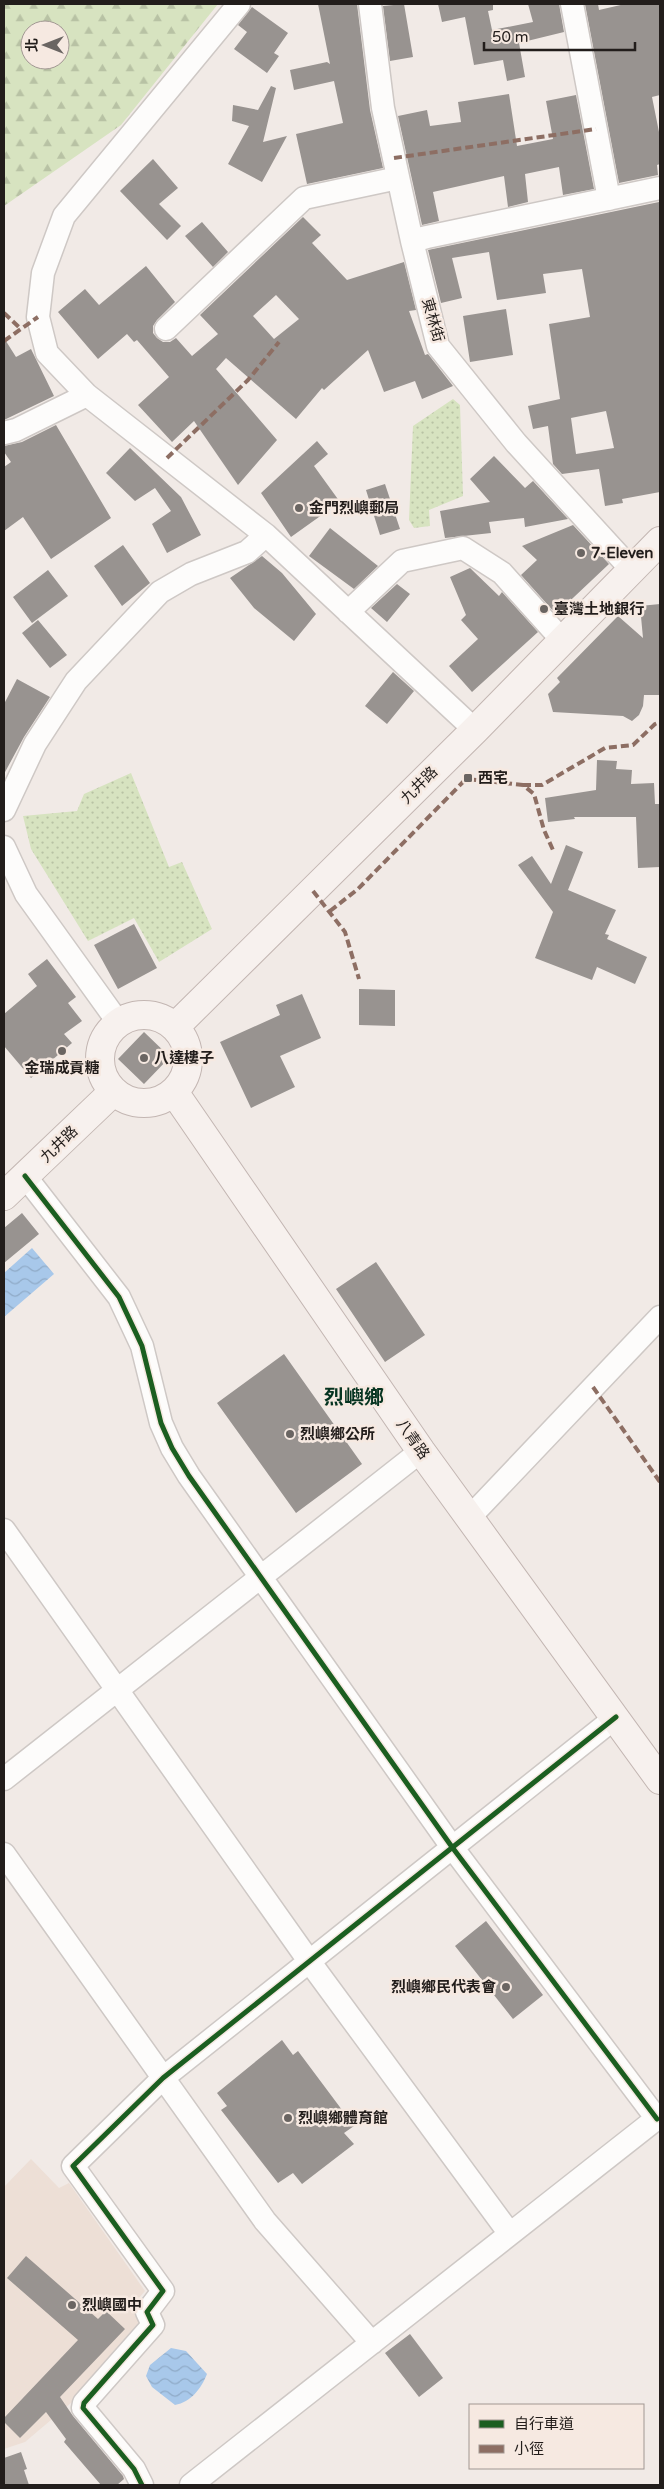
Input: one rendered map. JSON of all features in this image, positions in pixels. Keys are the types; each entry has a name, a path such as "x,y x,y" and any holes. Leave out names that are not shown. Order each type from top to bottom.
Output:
{"main road":[{"name":"九井路","path":"175,1027 475,730 660,541"},
{"path":"141,1014 160,1017 175,1027 184,1039 188,1053 187,1067 183,1080 174,1092 163,1099 150,1103 137,1103 125,1099 114,1091 100,1068 100,1056 106,1037 118,1022 129,1016 141,1014"},
{"name":"九井路","path":"4,1196 114,1091"},
{"name":"八青路","path":"174,1092 421,1451 660,1780"}],"street":[{"path":"239,4 64,216 43,273 38,317 47,353 87,395 266,536 475,730"},
{"name":"東林街","path":"370,4 383,108 412,242 438,346 516,443 632,570"},
{"path":"572,4 609,199"},
{"path":"166,329 304,198 398,178"},
{"path":"412,242 427,236 660,188"},
{"path":"4,433 16,430 87,395"},
{"path":"4,810 35,744 76,681 160,592 191,574 247,552 266,536"},
{"path":"348,612 402,561 463,548 502,573 563,641"},
{"path":"4,847 26,894 118,1022"},
{"path":"4,884 26,894"},
{"path":"25,1176 119,1297 142,1346 161,1423 172,1448 260,1578 452,1847 658,2118 191,2485"},
{"path":"470,1518 660,1317"},
{"path":"4,1780 421,1451"},
{"path":"4,1530 309,1961 510,2234"},
{"path":"142,2485 134,2469 83,2408 84,2403 153,2325 147,2312 163,2290 73,2166 163,2078 616,1717"},
{"path":"4,1854 265,2221 372,2343"}],"shaded area":[{"name":"烈嶼國中","path":"31,2159 59,2188 69,2183 145,2291 138,2299 144,2322 78,2397 25,2442 4,2449 4,2187"}],"green space":[{"path":"4,4 218,4 121,125 4,206"},
{"path":"453,399 460,405 463,496 429,510 430,526 414,528 409,520 413,426"},
{"path":"131,773 169,867 182,862 212,929 159,962 134,918 88,941 31,849 23,816 77,811 84,794"}],"water":[{"path":"32,1248 54,1274 4,1317 4,1273"},
{"path":"171,2348 186,2351 207,2374 202,2385 191,2398 175,2405 152,2387 146,2376 150,2365"}],"building":[{"path":"318,4 357,4 370,110 383,168 307,184 296,134 343,123 334,81 294,90 290,70 327,62 330,64"},
{"path":"404,4 413,57 390,61 383,6"},
{"path":"438,4 493,4 493,10 488,11 492,30 533,22 528,4 559,4 564,32 519,43 525,77 507,81 503,60 474,65 465,17 442,22"},
{"path":"585,4 598,4 599,10 625,4 660,4 660,95 652,97 660,137 660,164 657,165 658,175 619,183"},
{"path":"252,7 288,33 274,53 279,56 267,73 234,49 247,32 238,25"},
{"path":"271,86 276,88 263,142 287,136 262,182 228,164 249,126 232,121 233,105 258,110"},
{"path":"509,94 517,146 553,139 546,101 576,95 594,189 563,195 559,167 525,174 528,202 508,207 504,176 433,192 439,221 422,225 398,116 427,110 430,126 461,122 458,102"},
{"path":"153,159 178,188 159,204 181,226 167,240 120,191"},
{"path":"659,202 660,492 622,499 623,503 605,506 599,469 562,474 553,464 548,426 533,429 528,406 560,399 549,324 590,317 582,269 543,274 546,293 497,300 489,252 452,258 462,298 441,303 428,250","holes":["606,411 614,448 576,454 571,418"]},
{"path":"303,217 321,235 312,243 347,280 404,262 416,310 409,311 425,355 428,354 453,386 422,399 415,381 384,392 368,350 324,390 322,388 296,419 226,358 216,369 277,440 238,485 194,421 172,442 138,405 169,377 137,340 134,342 127,334 98,359 58,312 85,289 99,305 146,266 175,302 153,326 153,333 157,338 163,342 170,342 176,338 192,356 218,334 200,315","holes":["276,295 299,319 274,339 253,316"]},
{"path":"202,222 228,252 213,267 185,236"},
{"path":"506,309 513,355 470,362 463,316"},
{"path":"4,338 16,357 31,349 54,396 4,420"},
{"path":"56,425 111,518 51,559 23,517 4,531 4,467 11,462 4,452 4,446 22,442"},
{"path":"317,441 328,454 314,466 340,502 291,537 261,493"},
{"path":"130,448 181,497 201,535 167,553 152,524 171,511 155,488 135,501 106,473"},
{"path":"494,456 525,488 533,481 568,519 525,527 524,518 489,522 491,533 445,538 440,511 490,502 470,479"},
{"path":"385,484 400,529 380,535 366,490"},
{"path":"573,525 609,564 556,614 521,575 537,560 522,546"},
{"path":"330,528 378,566 354,589 309,556"},
{"path":"123,545 150,583 122,606 94,566"},
{"path":"262,556 282,573 316,614 294,641 254,608 230,578"},
{"path":"470,568 499,596 502,592 538,632 472,692 449,666 478,639 461,620 466,615 450,577"},
{"path":"48,570 68,596 32,623 13,597"},
{"path":"397,584 410,594 387,622 371,608"},
{"path":"660,604 660,695 644,695 643,706 639,715 632,721 623,716 553,712 548,694 560,682 557,678 618,616 643,638 640,606"},
{"path":"38,620 67,655 50,668 22,633"},
{"path":"393,672 414,691 387,724 365,706"},
{"path":"17,679 50,697 24,737 4,774 4,704"},
{"path":"597,760 617,761 616,769 632,770 631,784 654,783 655,804 660,804 660,867 638,868 636,817 574,817 575,819 548,822 545,798 596,790"},
{"path":"566,845 583,852 568,890 616,910 605,934 609,935 607,939 647,957 635,984 597,967 592,980 535,958 553,912 518,865 532,856 551,884"},
{"path":"134,924 157,968 118,989 94,945"},
{"path":"47,959 76,997 68,1003 82,1021 64,1034 72,1043 31,1078 4,1046 4,1014 37,986 28,974"},
{"path":"359,989 395,990 395,1026 359,1025"},
{"path":"302,994 321,1038 280,1056 295,1087 251,1108 220,1042 280,1015 276,1005"},
{"name":"八達樓子","path":"144,1032 170,1057 144,1084 118,1059"},
{"path":"22,1213 39,1234 4,1263 4,1228"},
{"path":"376,1262 425,1335 385,1362 336,1289"},
{"name":"烈嶼鄉公所","path":"284,1354 362,1464 296,1513 217,1403"},
{"path":"486,1921 543,1995 513,2019 455,1946"},
{"name":"烈嶼鄉體育館","path":"282,2040 293,2055 298,2051 354,2126 344,2133 354,2144 302,2184 293,2173 278,2183 221,2110 227,2106 217,2093"},
{"path":"26,2256 98,2319 106,2311 125,2329 60,2397 73,2416 123,2476 124,2479 117,2485 101,2485 64,2442 66,2439 46,2412 20,2438 4,2422 4,2418 78,2340 7,2278"},
{"path":"410,2334 443,2378 419,2397 385,2353"},
{"path":"21,2452 27,2469 24,2470 29,2485 4,2485 4,2458"}],"marked path":[{"path":"394,158 596,129"},
{"path":"4,313 21,329"},
{"path":"4,341 38,317"},
{"path":"167,458 248,380 279,342"},
{"path":"523,785 542,785 605,748 633,745 655,724 660,722"},
{"path":"330,911 358,889 466,779 523,785 534,794 544,830 553,850"},
{"path":"313,891 345,932 359,979"},
{"path":"593,1387 660,1482"}],"cycle path":[{"path":"25,1176 119,1297 142,1346 161,1423 172,1448 189,1476 452,1847 657,2119"},
{"path":"142,2485 134,2469 83,2408 84,2403 153,2325 147,2312 163,2291 73,2166 163,2078 616,1717"}],"place":[{"name":"金門烈嶼郵局","path":"299,508"},
{"name":"7-Eleven","path":"581,553"},
{"name":"臺灣土地銀行","path":"544,609"},
{"name":"西宅","path":"468,778"},
{"name":"金瑞成貢糖","path":"62,1051"},
{"name":"八達樓子","path":"144,1058"},
{"name":"烈嶼鄉公所","path":"290,1434"},
{"name":"烈嶼鄉民代表會","path":"506,1987"},
{"name":"烈嶼鄉體育館","path":"288,2118"},
{"name":"烈嶼國中","path":"72,2305"}],"district":[{"name":"烈嶼鄉","path":"354,1397"}]}
